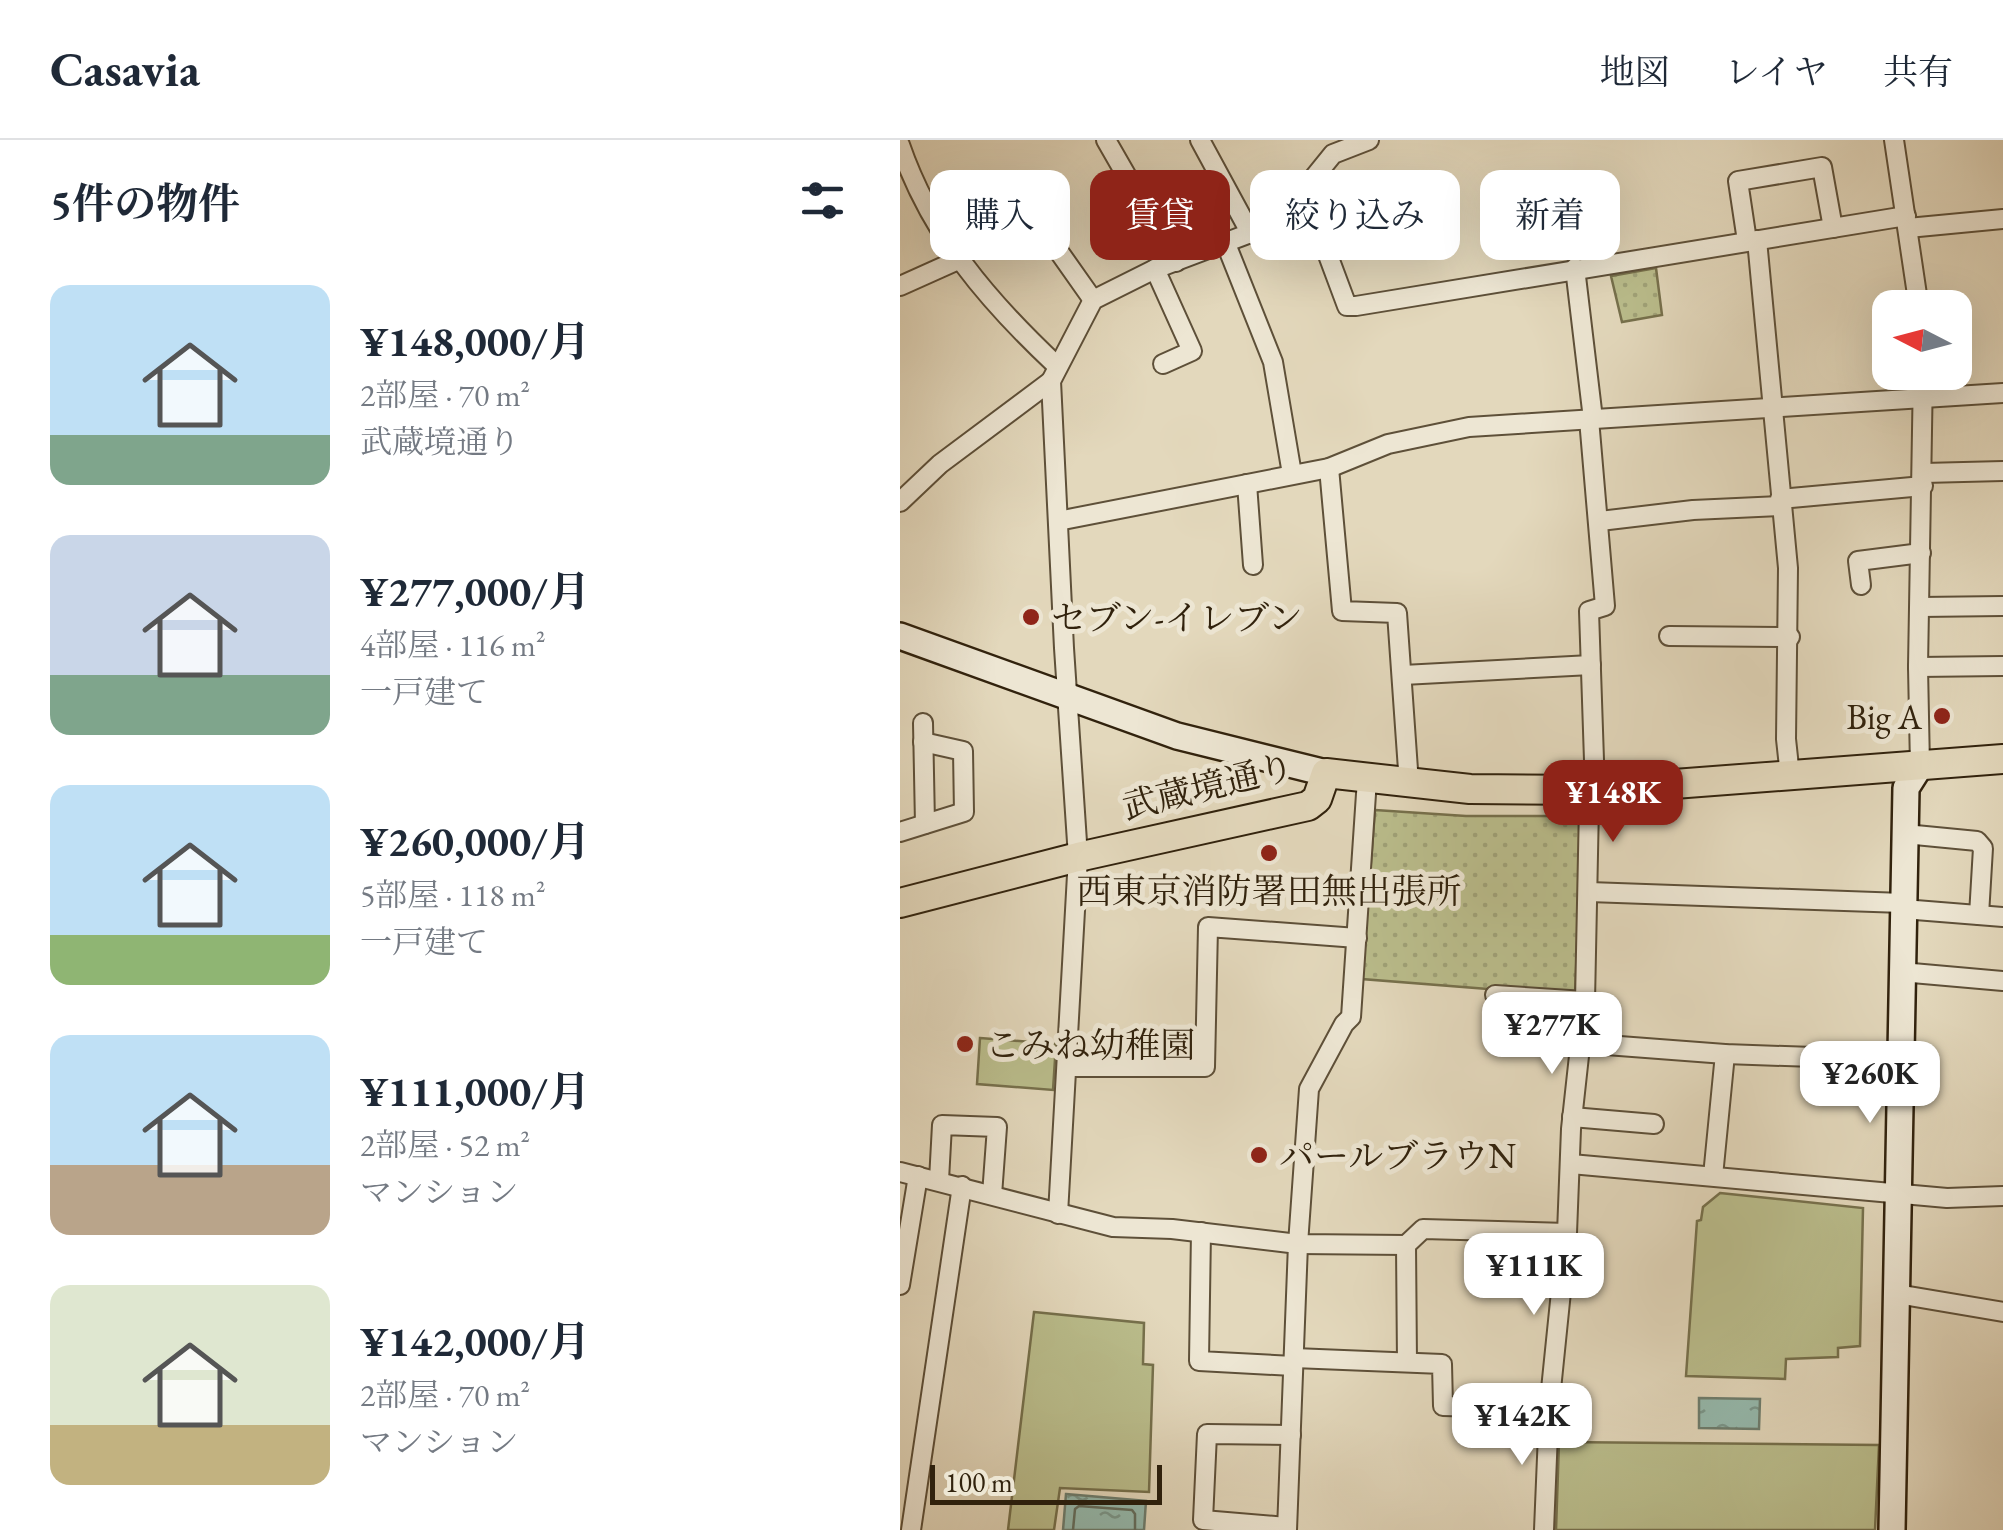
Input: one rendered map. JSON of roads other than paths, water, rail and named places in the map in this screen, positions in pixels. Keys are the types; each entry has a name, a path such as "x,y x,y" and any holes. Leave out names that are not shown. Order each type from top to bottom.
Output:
{"main road":[{"name":"武蔵境通り","path":"900,903 1078,857 1308,806 1318,799 1326,773 1470,790 1596,790 2003,759"}],"street":[{"path":"1106,140 1176,262"},
{"path":"1200,140 1250,232"},
{"path":"1320,170 1333,154 1369,140"},
{"path":"1894,140 1917,290"},
{"path":"900,145 930,216"},
{"path":"1790,776 1786,739 1788,568 1752,241 1738,181 1822,167 1833,228"},
{"path":"1330,260 1347,306 1833,228 2003,219"},
{"path":"1230,254 1273,362 1292,474"},
{"path":"900,286 958,260 1054,373 1058,522 1078,857 1058,1214"},
{"path":"1065,260 1093,300"},
{"path":"900,502 940,464 1054,373 1093,300 1155,268 1182,260"},
{"path":"1155,268 1192,351 1163,364"},
{"path":"1544,1530 1549,1408 1585,1001 1590,805 1596,790 1588,610 1605,606 1575,268"},
{"path":"1892,1530 1906,788 1920,766 1924,390"},
{"path":"1058,522 1329,468 1388,444 1469,427 2003,393"},
{"path":"1329,468 1342,611 1397,612 1409,784"},
{"path":"1600,521 1780,502 2003,471"},
{"path":"1247,484 1254,565"},
{"path":"1861,585 1858,561 1921,553"},
{"path":"1920,607 2003,606"},
{"path":"900,636 1216,748 1326,773"},
{"path":"1669,636 1790,637"},
{"path":"1403,671 1591,665"},
{"path":"1918,667 2003,666"},
{"path":"900,832 926,824 964,812 963,751 923,732 926,824"},
{"path":"1290,1435 1207,1434 1203,1520 1287,1528 1308,1089 1351,1017 1367,779"},
{"path":"1905,834 1977,840 1983,848 1979,916"},
{"path":"1589,892 1903,906 2003,917"},
{"path":"1067,1067 1206,1066 1208,926 1356,938"},
{"path":"1901,972 2003,981"},
{"path":"1496,995 1585,1001"},
{"path":"1580,1043 1724,1054 1900,1060"},
{"path":"1712,1176 1724,1054"},
{"path":"1572,1117 1654,1124"},
{"path":"938,1180 942,1125 996,1127 992,1195"},
{"path":"1571,1164 1947,1198 2003,1196"},
{"path":"900,1285 909,1174 1113,1227 1298,1244 1406,1245 1423,1229 1567,1233"},
{"path":"911,1530 962,1186"},
{"path":"1200,1232 1199,1361 1442,1364 1443,1406 1549,1408"},
{"path":"1406,1245 1406,1362"},
{"path":"1897,1294 2003,1312"}],"water":[{"path":"1699,1398 1760,1399 1759,1429 1699,1428"},
{"path":"1066,1494 1146,1501 1144,1530 1063,1530"}],"place":[{"name":"セブン-イレブン","path":"1031,617"},
{"name":"Big A","path":"1942,716"},
{"name":"西東京消防署田無出張所","path":"1269,853"},
{"name":"こみね幼稚園","path":"965,1044"},
{"name":"パールブラウN","path":"1259,1155"}]}
